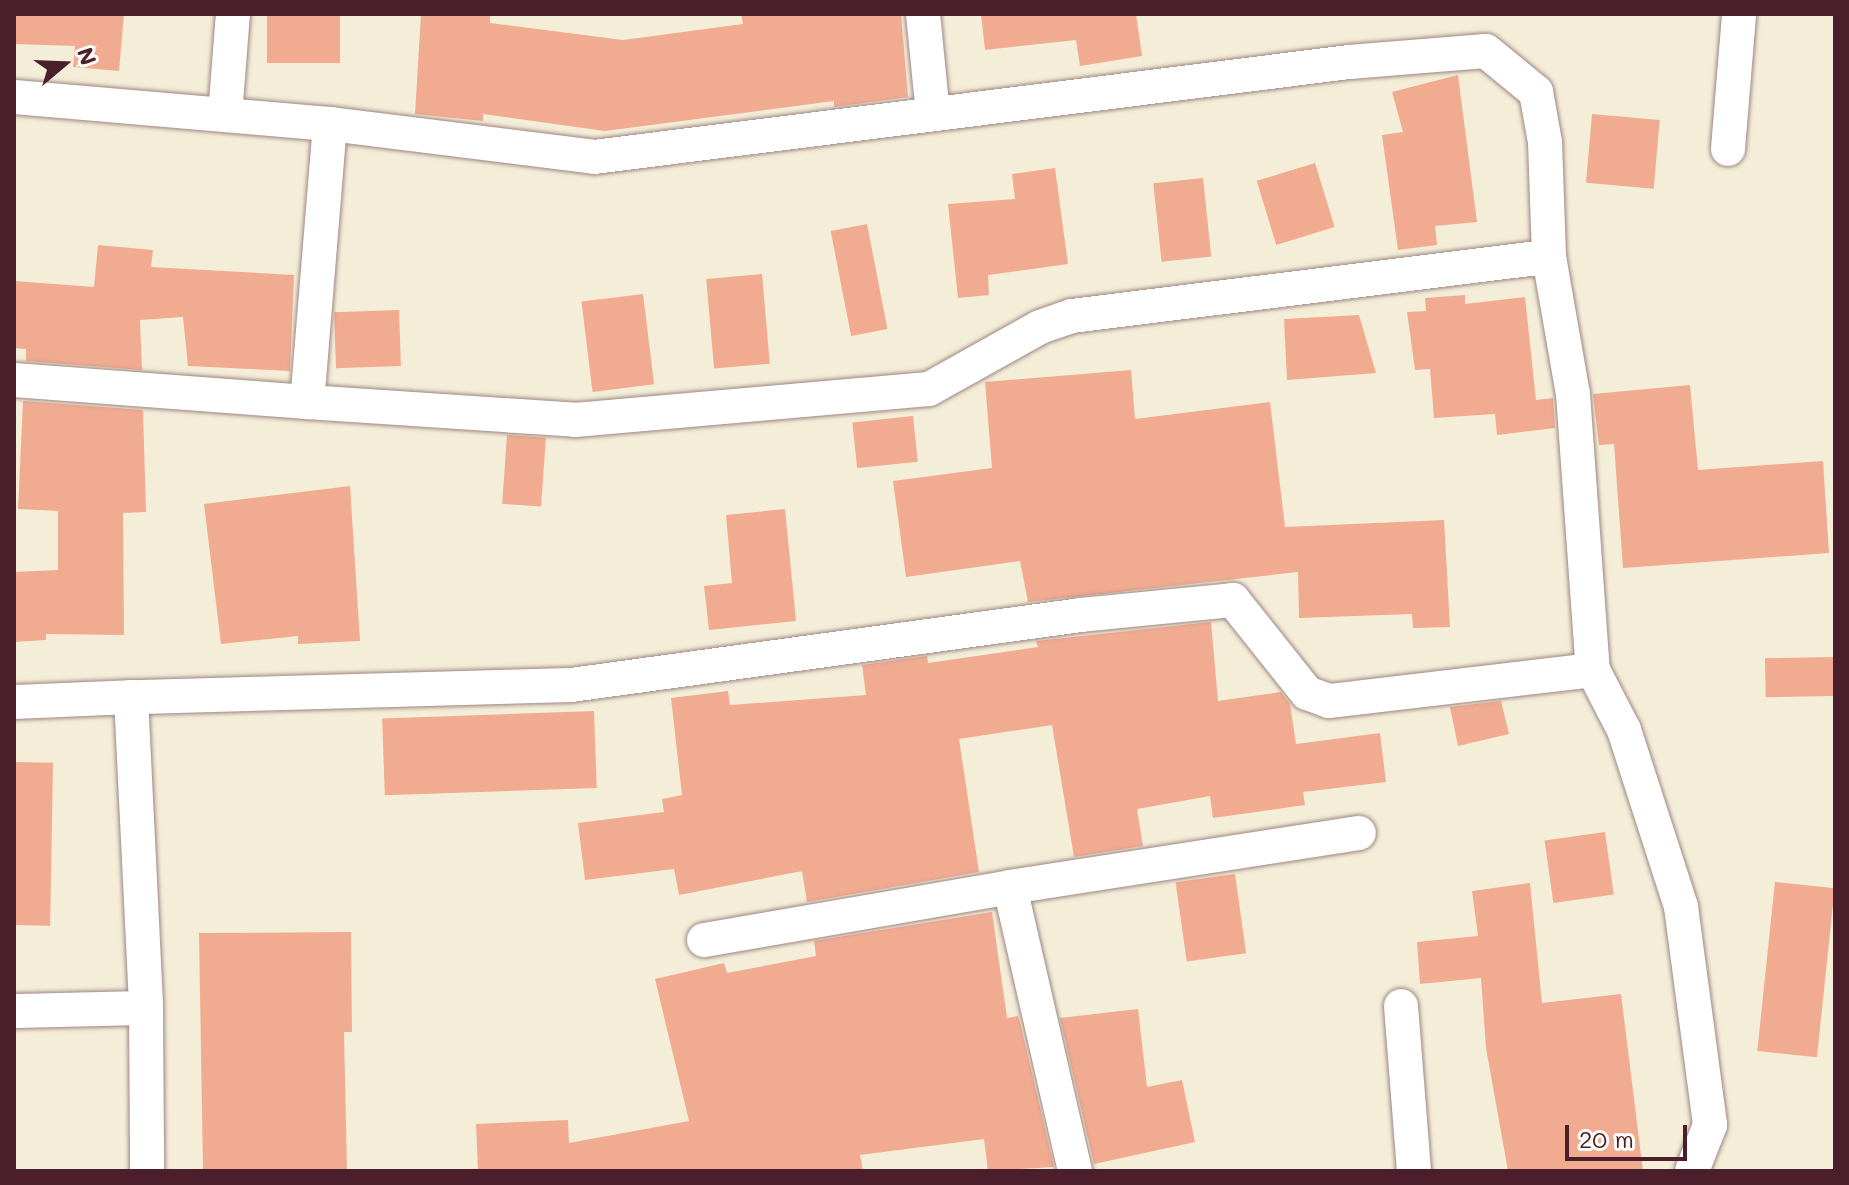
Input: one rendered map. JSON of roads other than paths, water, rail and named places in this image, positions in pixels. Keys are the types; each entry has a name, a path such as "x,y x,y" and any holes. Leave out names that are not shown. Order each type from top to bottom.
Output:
{"street":[{"path":"225,115 233,14"},
{"path":"923,14 933,114"},
{"path":"1728,149 1739,14"},
{"path":"14,97 330,124 594,157 933,114 1486,51 1536,92 1545,142 1549,257 1573,394 1593,670 1624,730 1681,907 1710,1125 1692,1171"},
{"path":"307,402 330,124"},
{"path":"14,380 575,420 929,389 1040,327 1072,316 1549,257"},
{"path":"14,702 571,685 1081,615 1233,600 1307,693 1329,701 1593,670"},
{"path":"131,697 146,1008 147,1171"},
{"path":"704,940 1010,887 1359,833"},
{"path":"1010,887 1075,1171"},
{"path":"1401,1006 1414,1171"},
{"path":"14,1011 146,1008"}]}
